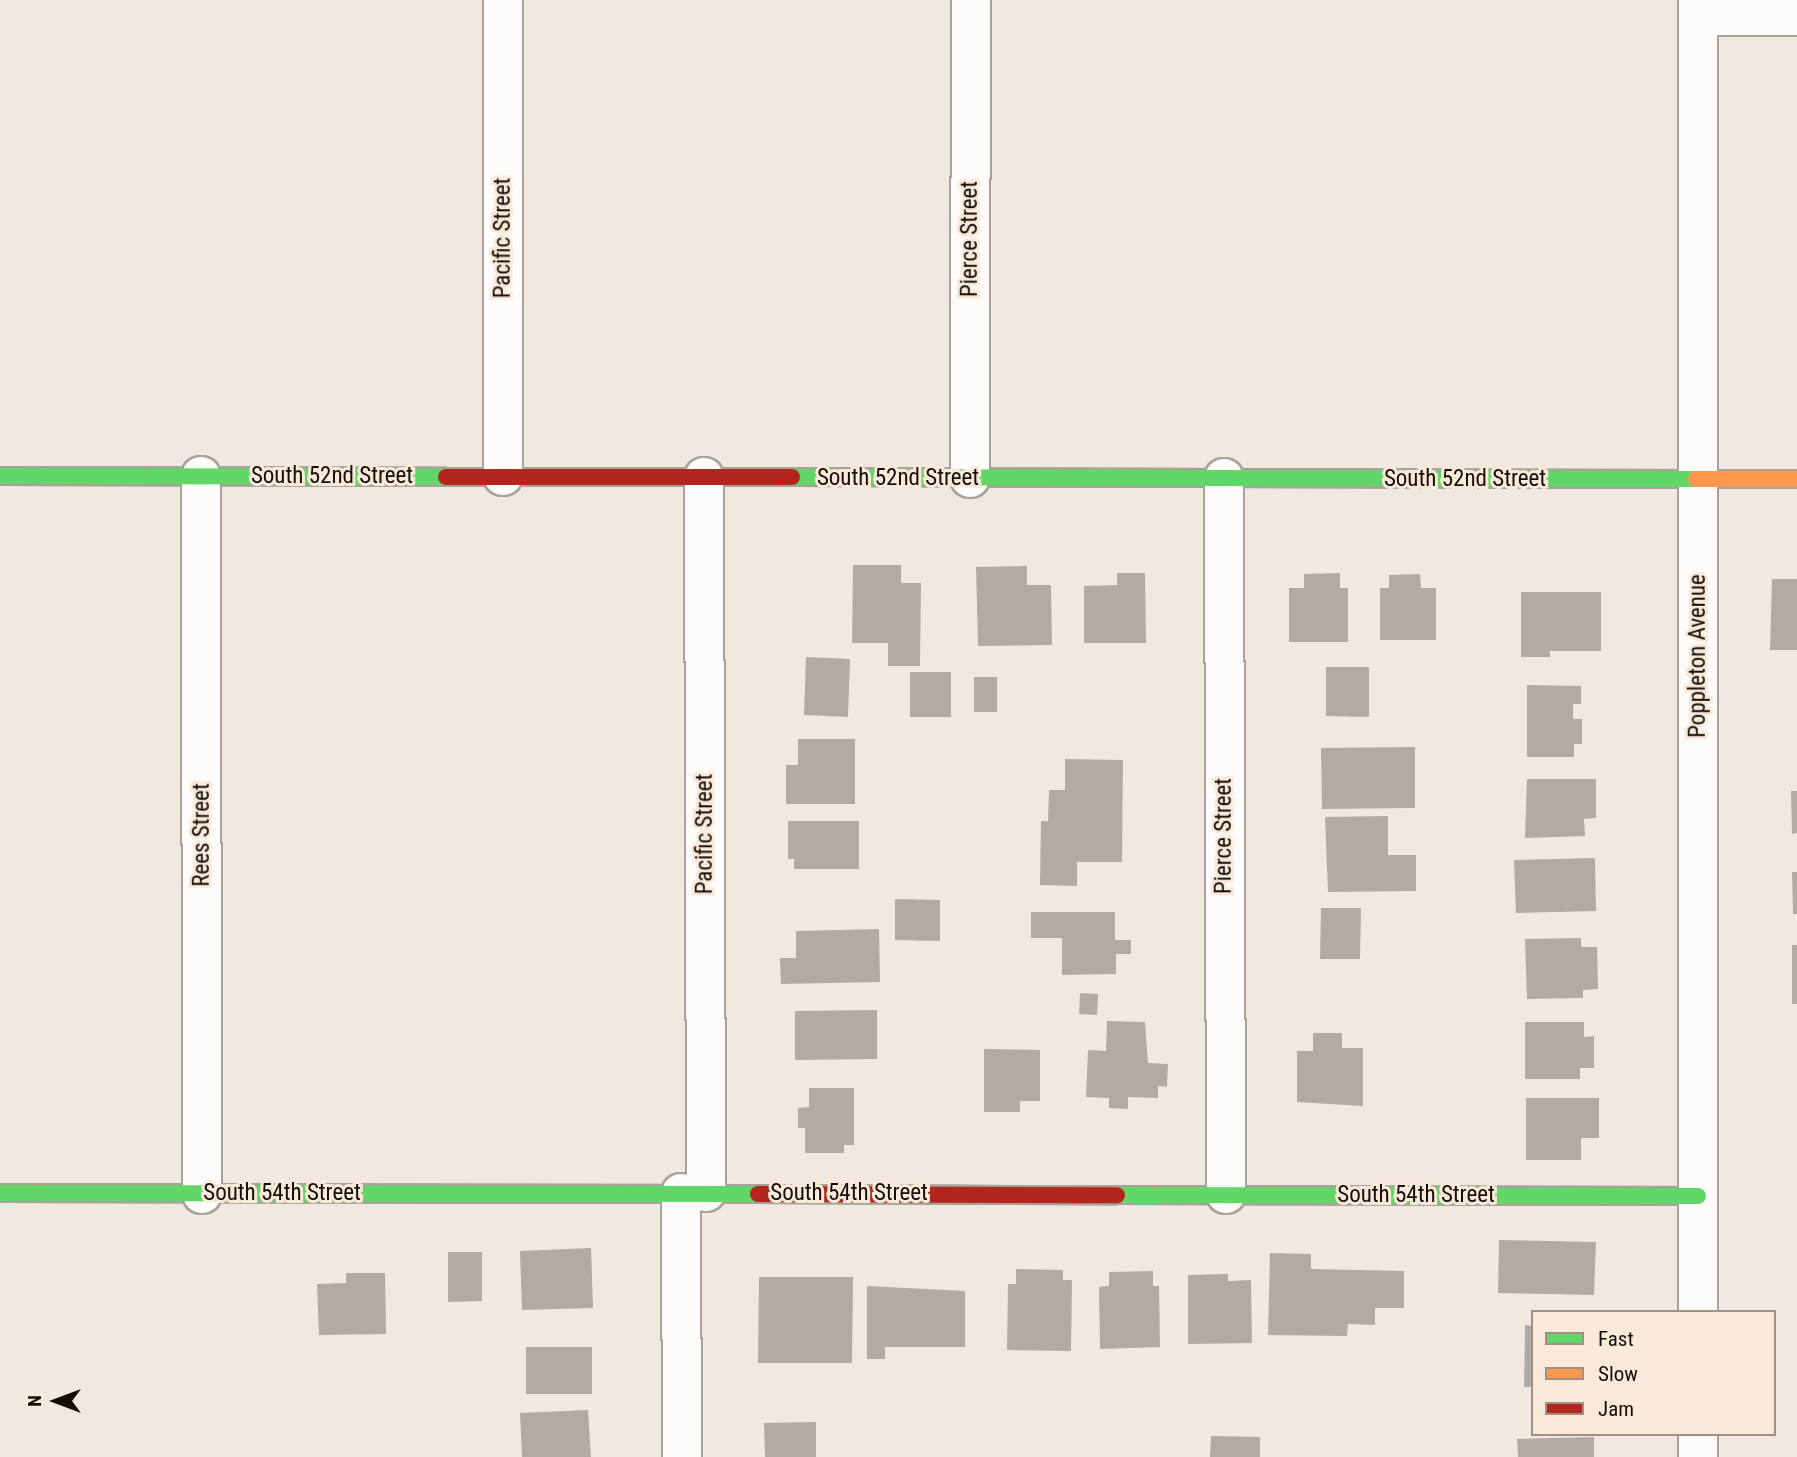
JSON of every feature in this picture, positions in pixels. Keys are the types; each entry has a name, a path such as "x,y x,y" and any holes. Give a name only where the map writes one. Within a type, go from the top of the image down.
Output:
{"street":[{"name":"Pacific Street","path":"503,0 503,476"},
{"name":"Pierce Street","path":"970,478 971,0"},
{"path":"1698,8 1797,16"},
{"name":"Poppleton Avenue","path":"1698,8 1698,1310"},
{"name":"South 52nd Street","path":"0,476 1797,479"},
{"name":"Rees Street","path":"201,476 202,1194"},
{"name":"Pacific Street","path":"682,1457 693,1192 704,477"},
{"name":"Pierce Street","path":"1224,478 1226,1194"},
{"name":"South 54th Street","path":"0,1193 693,1192 1698,1196"},
{"path":"1698,1436 1698,1457"}],"building":[{"path":"853,565 901,565 901,583 921,583 920,666 888,666 888,643 852,643"},
{"path":"1027,566 1027,585 1051,585 1052,645 978,646 976,567"},
{"path":"1117,573 1145,573 1146,643 1084,643 1084,586 1117,585"},
{"path":"1340,573 1340,588 1348,588 1348,642 1289,642 1289,588 1304,588 1304,574"},
{"path":"1420,574 1421,588 1436,588 1436,640 1380,640 1380,588 1389,588 1389,575"},
{"path":"1772,579 1797,579 1797,650 1770,650"},
{"path":"1521,592 1601,592 1601,651 1550,651 1550,657 1521,657"},
{"path":"806,657 850,659 848,717 804,715"},
{"path":"1326,667 1369,667 1369,717 1326,716"},
{"path":"910,672 951,672 951,717 910,717"},
{"path":"974,677 997,677 997,712 974,712"},
{"path":"1527,685 1581,686 1581,704 1573,704 1573,719 1582,719 1582,744 1574,744 1574,757 1527,757"},
{"path":"798,739 855,739 855,804 786,804 786,765 798,765"},
{"path":"1415,747 1415,808 1322,809 1321,748"},
{"path":"1065,759 1123,760 1122,862 1077,862 1077,886 1040,885 1041,821 1048,821 1049,790 1065,790"},
{"path":"1527,779 1596,779 1596,818 1584,819 1585,836 1525,838"},
{"path":"1791,791 1797,791 1797,833 1792,834"},
{"path":"1388,816 1388,855 1416,855 1416,891 1328,892 1325,817"},
{"path":"788,821 859,821 859,869 794,869 794,859 788,859"},
{"path":"1595,858 1596,911 1516,913 1514,860"},
{"path":"1792,872 1797,872 1797,914 1793,914"},
{"path":"895,899 940,900 940,941 895,940"},
{"path":"1321,908 1361,908 1360,959 1320,959"},
{"path":"1031,912 1115,912 1115,940 1131,940 1131,954 1116,954 1116,974 1062,975 1062,938 1031,938"},
{"path":"879,929 880,982 781,984 780,958 796,958 796,931"},
{"path":"1581,938 1581,947 1597,947 1598,989 1583,990 1583,998 1527,999 1525,939"},
{"path":"1792,945 1797,945 1797,1004 1792,1004"},
{"path":"1080,993 1098,994 1097,1015 1079,1014"},
{"path":"877,1010 877,1059 795,1060 795,1011"},
{"path":"1107,1021 1145,1022 1148,1063 1168,1064 1167,1087 1158,1086 1158,1098 1128,1097 1128,1109 1109,1108 1109,1098 1086,1097 1088,1050 1106,1051"},
{"path":"1525,1022 1584,1022 1584,1037 1594,1036 1594,1068 1580,1068 1580,1079 1525,1079"},
{"path":"1313,1033 1342,1033 1342,1048 1363,1048 1363,1106 1297,1102 1297,1051 1313,1051"},
{"path":"984,1049 1040,1050 1040,1101 1020,1101 1020,1112 984,1112"},
{"path":"809,1088 854,1088 854,1145 844,1145 844,1153 805,1153 805,1128 798,1128 798,1108 809,1107"},
{"path":"1526,1098 1599,1098 1599,1138 1581,1138 1581,1160 1526,1160"},
{"path":"1499,1240 1596,1242 1594,1295 1498,1293"},
{"path":"591,1248 593,1308 522,1310 520,1251"},
{"path":"448,1252 482,1252 482,1301 448,1302"},
{"path":"1270,1253 1311,1254 1311,1269 1404,1271 1404,1308 1375,1308 1375,1325 1348,1324 1347,1336 1268,1335"},
{"path":"1016,1269 1063,1270 1063,1280 1072,1280 1071,1351 1007,1350 1008,1284 1016,1284"},
{"path":"1153,1271 1153,1286 1159,1286 1160,1347 1100,1349 1099,1287 1109,1286 1109,1272"},
{"path":"346,1273 385,1273 386,1334 319,1335 317,1284 346,1283"},
{"path":"1228,1274 1228,1281 1251,1280 1252,1343 1188,1344 1188,1275"},
{"path":"759,1277 853,1277 852,1363 758,1363"},
{"path":"867,1286 965,1291 965,1347 885,1347 885,1359 867,1359"},
{"path":"1525,1325 1531,1326 1531,1387 1524,1387"},
{"path":"526,1347 592,1347 592,1394 526,1394"},
{"path":"588,1410 591,1457 522,1457 520,1413"},
{"path":"816,1422 816,1457 765,1457 764,1423"},
{"path":"1211,1436 1260,1437 1260,1457 1210,1457"},
{"path":"1594,1437 1594,1457 1518,1457 1517,1439"}],"traffic: fast":[{"path":"0,476 446,477"},
{"path":"792,477 1696,479"},
{"path":"0,1193 758,1194"},
{"path":"1117,1195 1698,1196"}],"traffic: slow":[{"path":"1696,479 1797,479"}],"traffic: jam":[{"path":"446,477 792,477"},
{"path":"758,1194 1117,1195"}]}
